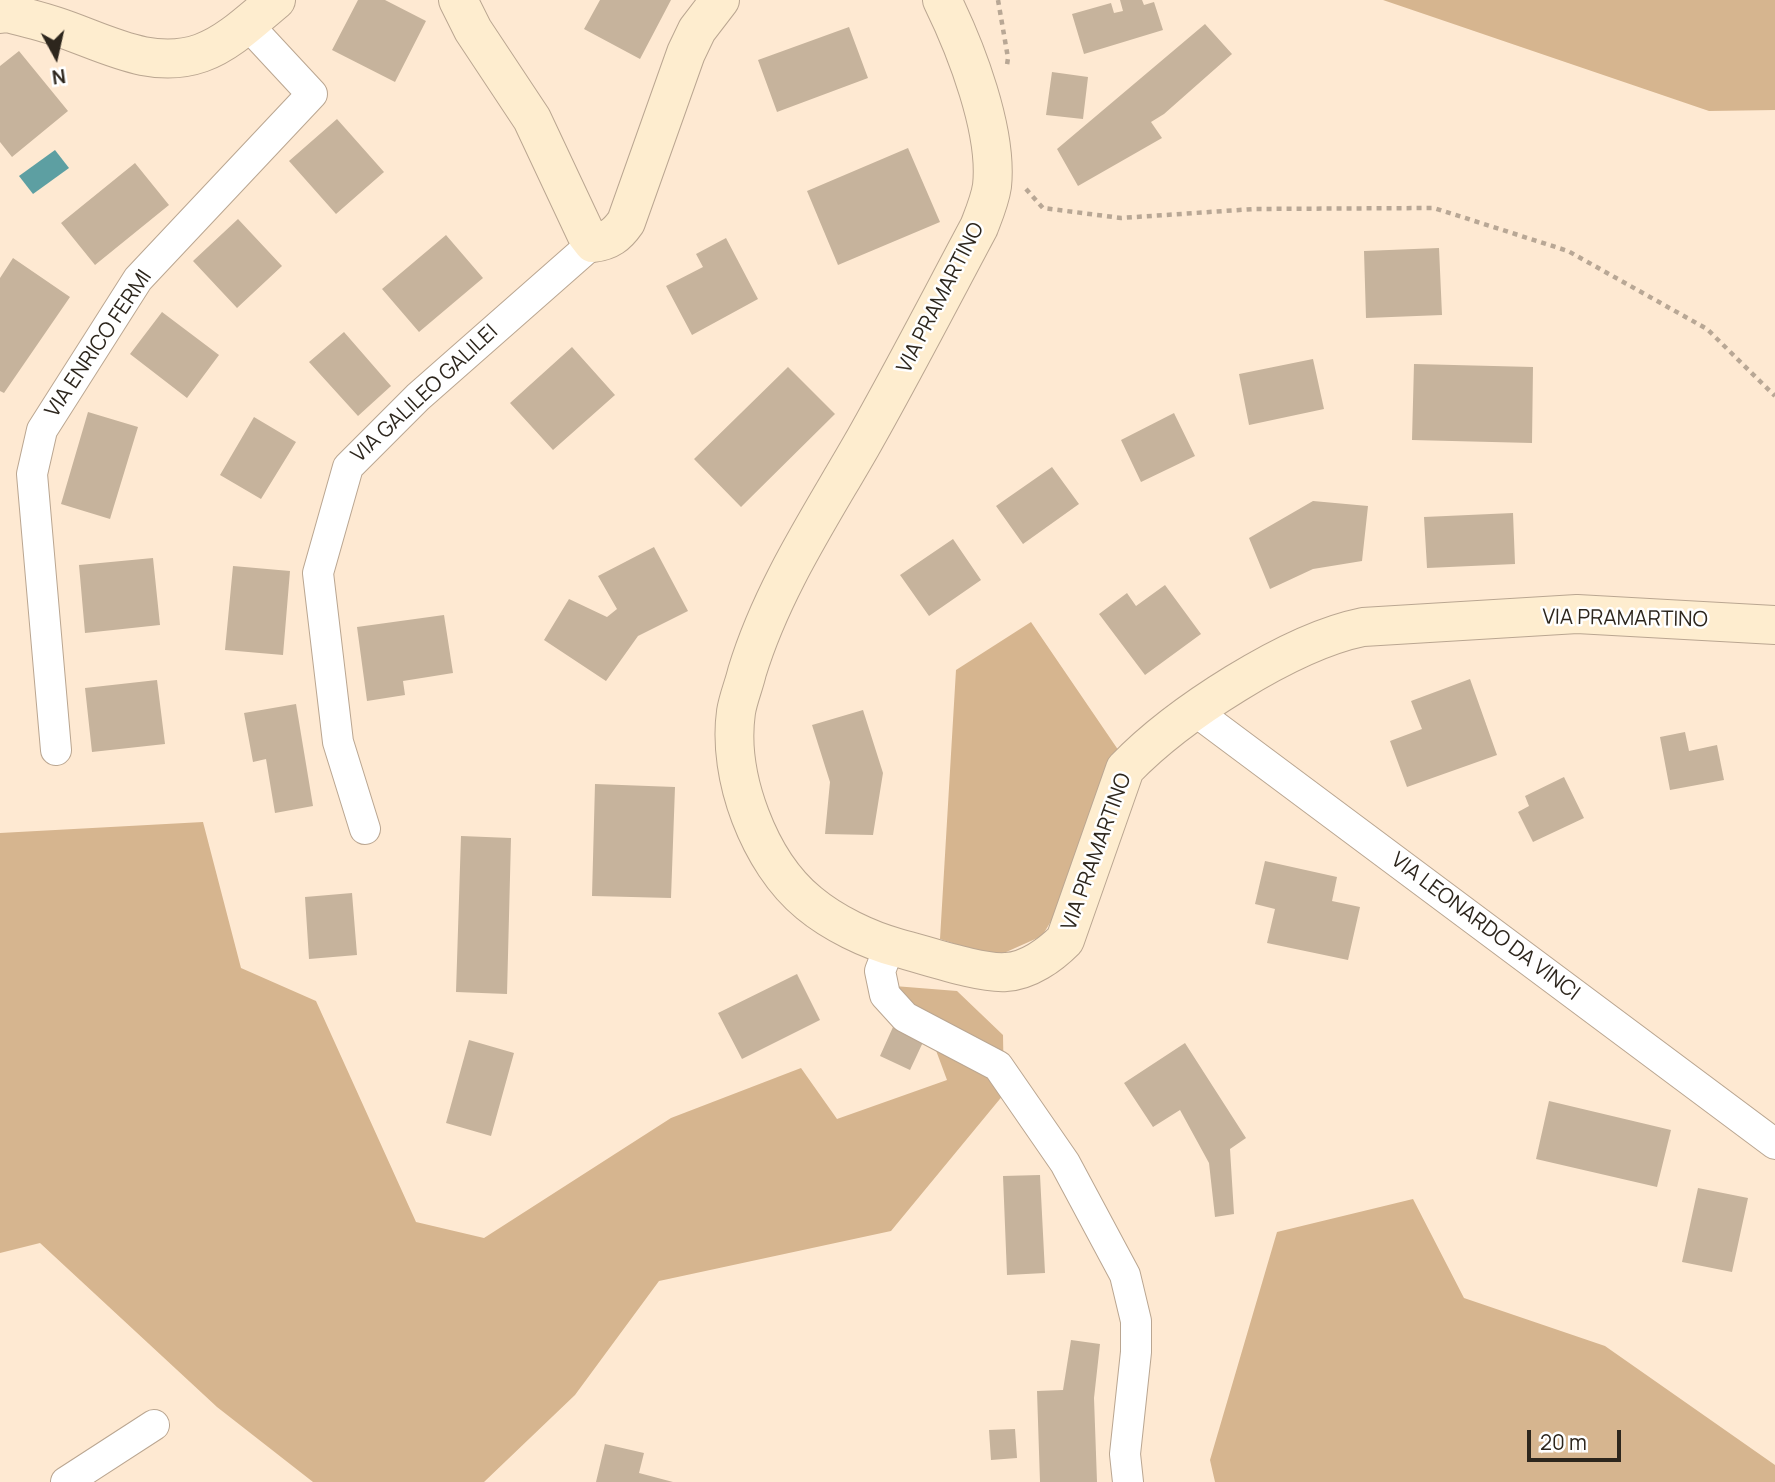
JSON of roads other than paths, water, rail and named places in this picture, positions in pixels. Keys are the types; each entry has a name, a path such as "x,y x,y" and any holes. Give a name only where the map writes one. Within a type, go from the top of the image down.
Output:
{"street":[{"path":"458,0 473,30 532,119 586,234 593,243 603,242 617,234 626,222 685,53 697,30 720,0"},
{"name":"VIA PRAMARTINO","path":"942,0 974,78 992,152 989,203 897,384 776,594 752,657 736,711 734,746 751,818 764,848 807,902 828,917 890,945 987,971 1007,972 1032,964 1051,953 1065,940 1125,769 1144,749 1195,711 1246,678 1294,652 1339,632 1363,627 1577,614 1775,625"},
{"path":"0,14 8,13 54,25 146,58 165,59 203,52 228,39 261,12"},
{"name":"VIA ENRICO FERMI","path":"57,750 32,474 42,430 138,279 312,94 261,12"},
{"name":"VIA GALILEO GALILEI","path":"365,829 338,742 318,573 348,467 418,397 593,243"},
{"name":"VIA LEONARDO DA VINCI","path":"1195,711 1775,1144"},
{"path":"890,945 880,971 885,995 905,1017 998,1066 1065,1163 1125,1275 1136,1321 1136,1352 1125,1454 1128,1482"},
{"path":"66,1482 153,1425"}],"water":[{"path":"55,150 69,168 33,194 19,176"}]}
